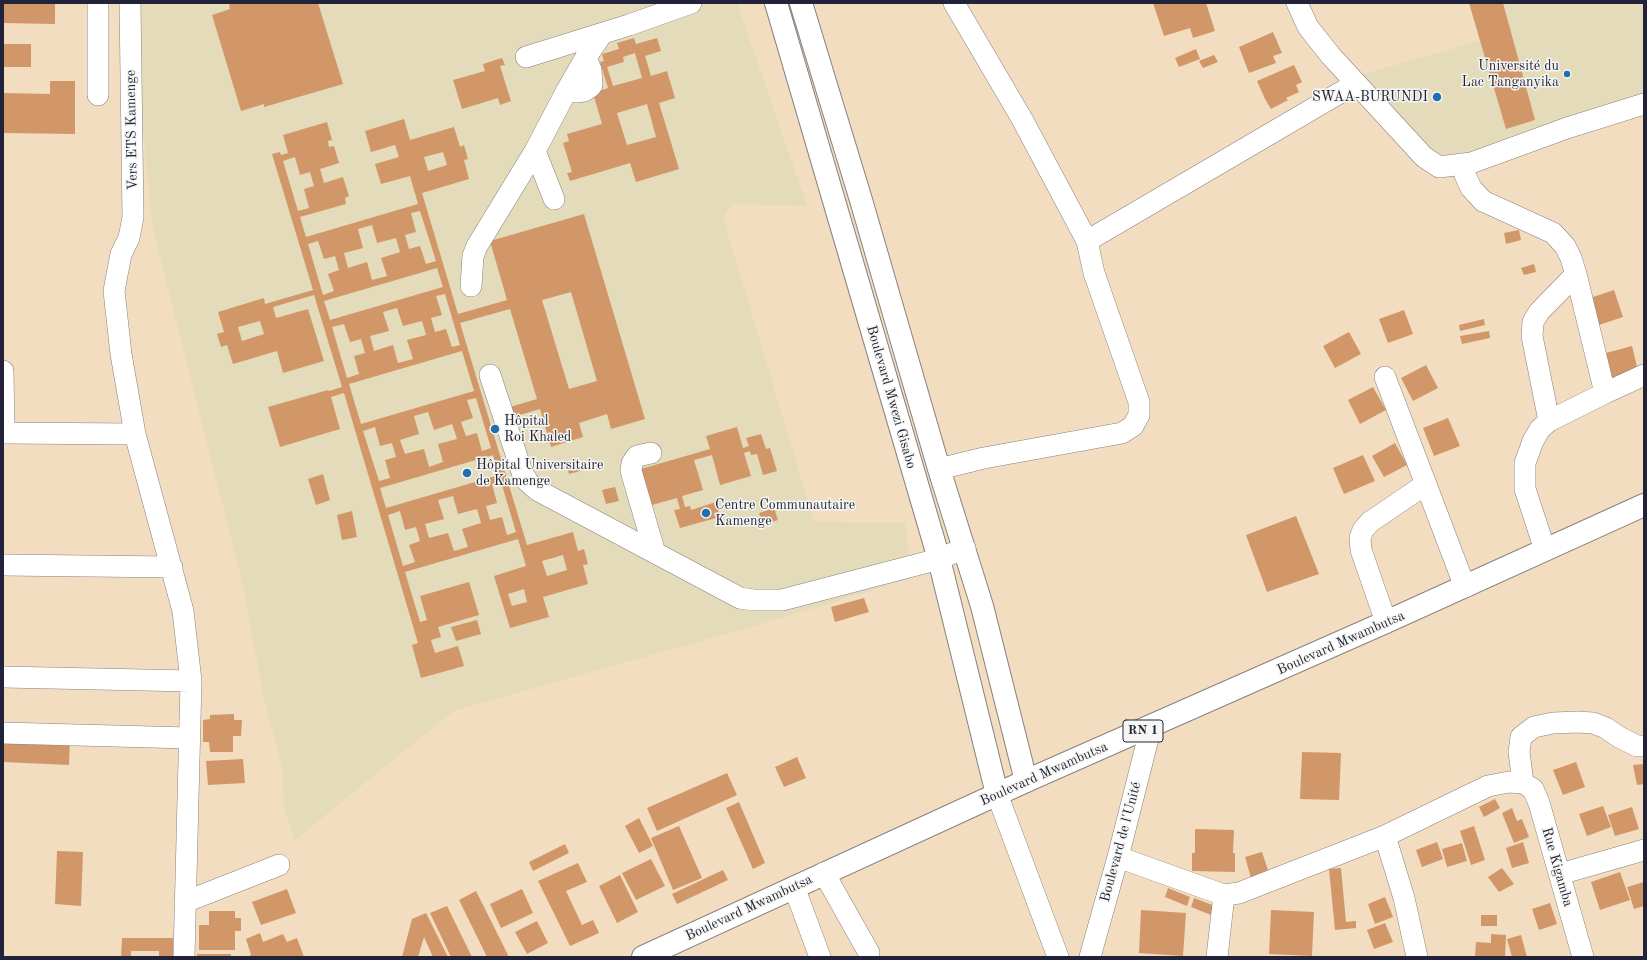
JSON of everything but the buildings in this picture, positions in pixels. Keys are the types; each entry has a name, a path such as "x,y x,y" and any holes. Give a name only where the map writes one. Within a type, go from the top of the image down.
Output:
{"main road":[{"name":"Boulevard Mwezi Gisabo","path":"776,3 939,559 997,794"},
{"name":"Boulevard Mwezi Gisabo","path":"801,3 861,200 939,469 982,606 1026,781"},
{"path":"837,208 861,200"},
{"name":"Boulevard Mwambutsa","path":"643,957 997,794 1465,587 1644,505"}],"street":[{"path":"98,3 98,95"},
{"name":"Vers ETS Kamenge","path":"130,3 133,217 129,238 121,254 114,291 121,354 135,434 183,611 190,681 184,957"},
{"path":"526,57 602,34 691,3"},
{"path":"939,469 984,458 1122,433 1133,426 1139,415 1139,402 1094,273 1087,241 1022,119 954,3"},
{"path":"1297,3 1308,27 1355,84 1371,99 1424,157 1439,167 1464,165 1567,128 1644,104"},
{"path":"471,286 473,256 477,246 536,151 567,90 576,92 589,88 592,85 591,70 586,57 602,34"},
{"path":"1087,241 1355,84"},
{"path":"536,151 554,199"},
{"path":"1464,165 1465,175 1471,188 1483,200 1553,233 1565,246 1576,274 1605,393"},
{"path":"1549,421 1532,336 1532,322 1539,312 1576,274"},
{"path":"3,371 4,433 135,434"},
{"path":"490,375 522,472 528,482 537,490 740,598 766,601 782,600 939,559 965,548"},
{"path":"1545,550 1525,489 1525,463 1533,441 1540,429 1549,421 1644,375"},
{"path":"1385,376 1465,587"},
{"path":"651,453 637,456 632,463 631,471 655,553"},
{"path":"1386,622 1361,550 1360,538 1363,530 1370,522 1426,484"},
{"path":"3,565 172,567"},
{"path":"3,677 190,681"},
{"path":"1118,857 1224,895 1240,894 1385,836 1488,786 1509,782 1523,783 1519,752 1521,737 1534,727 1553,723 1593,723 1606,728 1619,738 1637,746 1644,746"},
{"name":"Boulevard de l'Unité","path":"1090,957 1118,857 1151,727"},
{"path":"3,733 189,738"},
{"name":"Rue Kigamba","path":"1523,783 1533,789 1539,803 1583,957"},
{"path":"997,794 1058,957"},
{"path":"1385,836 1404,898 1417,957"},
{"path":"1560,874 1644,850"},
{"path":"185,902 279,865"},
{"path":"824,873 869,953"},
{"path":"794,887 820,957"},
{"path":"1217,957 1224,895"}],"shaded area":[{"name":"Hôpital Roi Khaled","path":"135,3 737,3 807,206 732,204 723,218 814,522 905,523 912,578 768,622 453,711 295,840 284,810 283,769 263,695 243,585 153,229 135,54"},
{"name":"Université du Lac Tanganyika","path":"1469,3 1644,3 1644,108 1565,131 1437,160 1360,75 1480,41"}],"place":[{"name":"Université du Lac Tanganyika","path":"1567,74"},
{"name":"SWAA-BURUNDI","path":"1437,97"},
{"name":"Hôpital Roi Khaled","path":"495,429"},
{"name":"Hôpital Universitaire de Kamenge","path":"467,473"},
{"name":"Centre Communautaire Kamenge","path":"706,513"}]}
